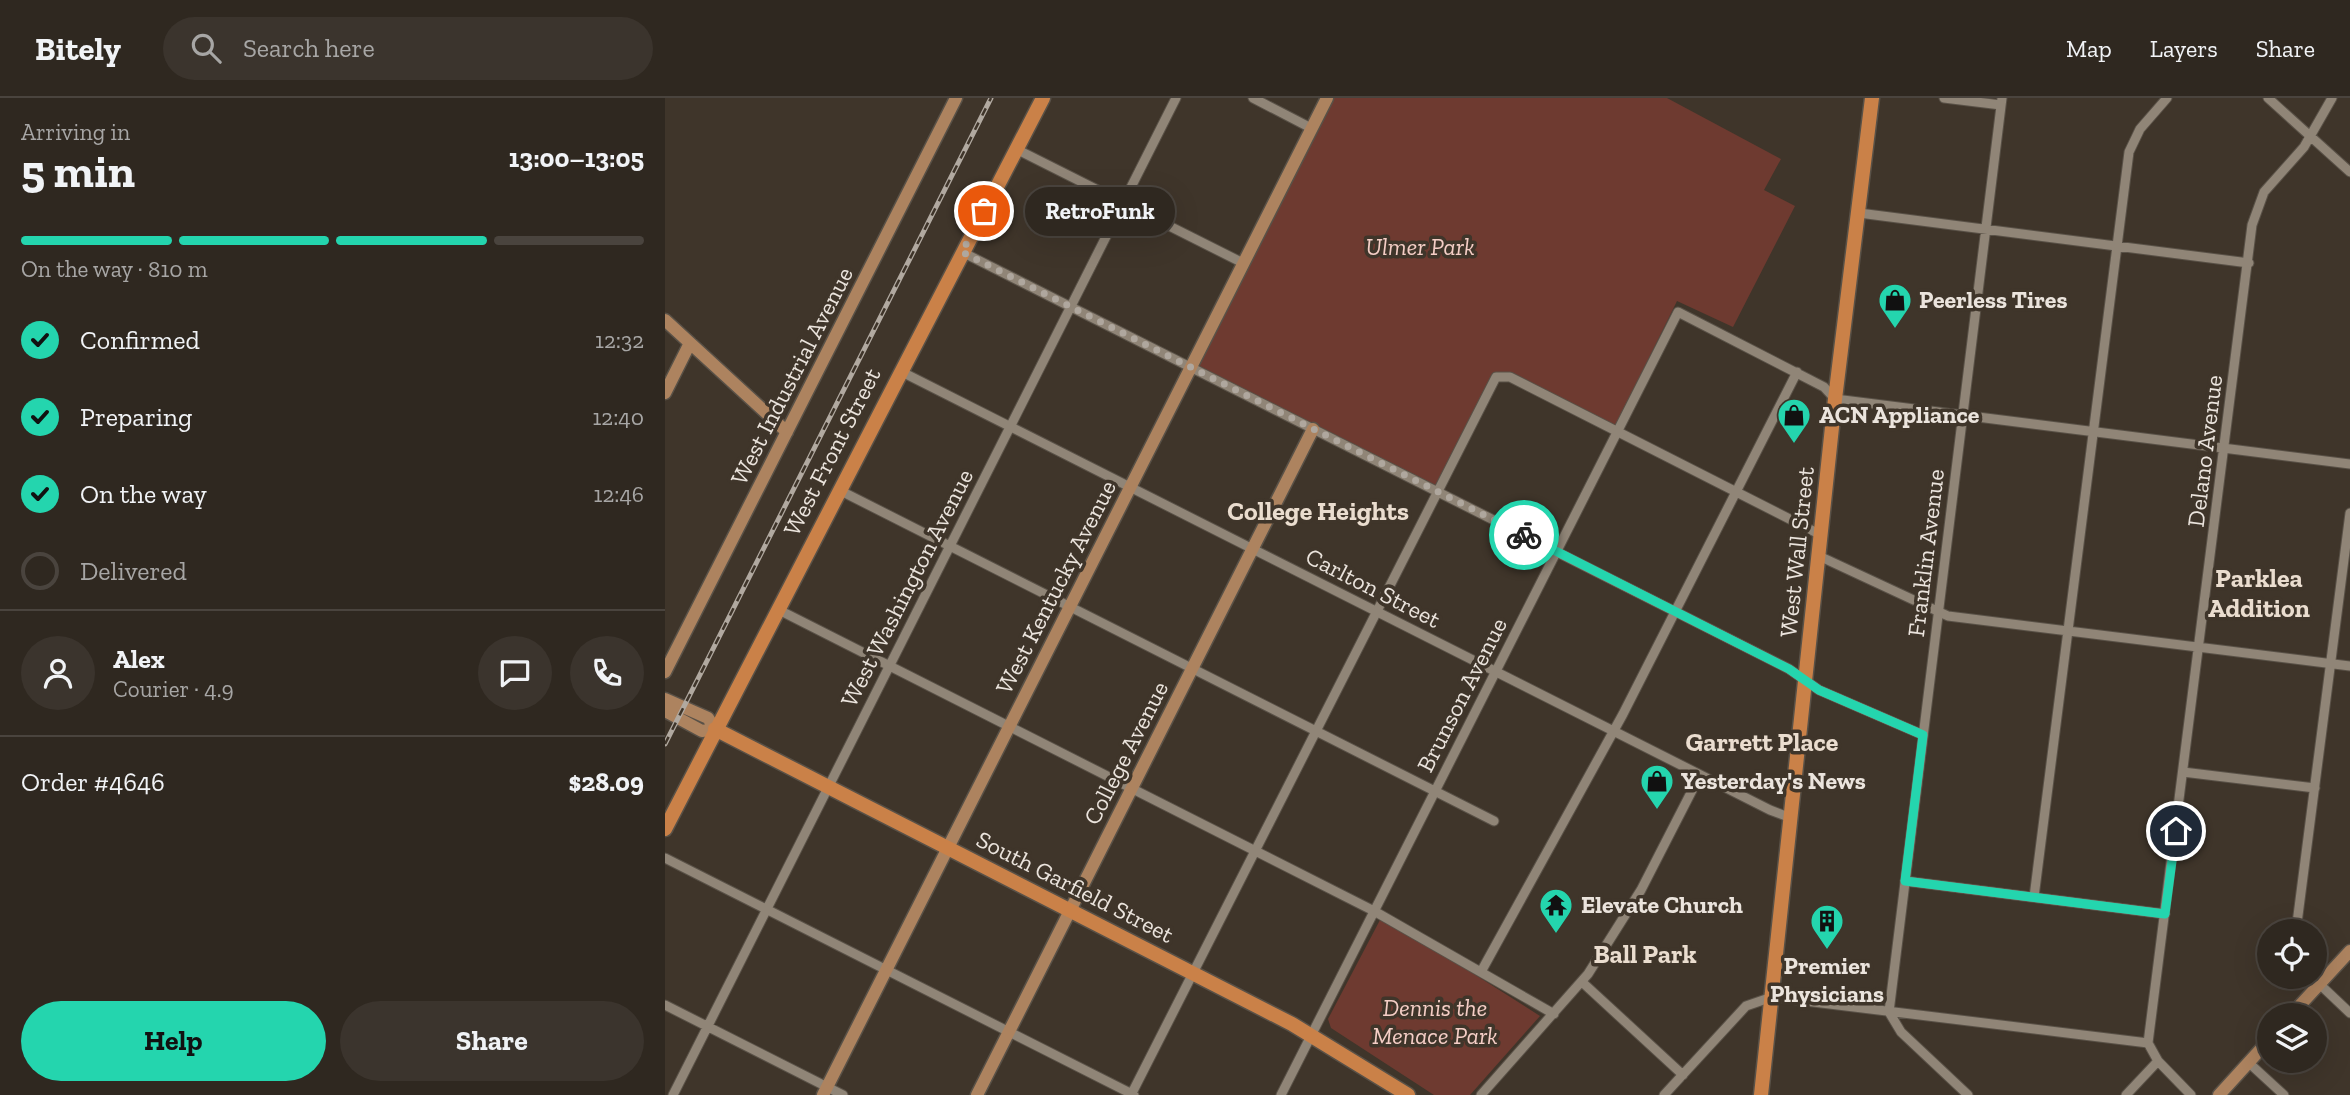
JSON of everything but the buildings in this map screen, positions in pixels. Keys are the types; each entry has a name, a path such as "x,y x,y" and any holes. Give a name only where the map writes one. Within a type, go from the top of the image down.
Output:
{"main road":[{"name":"West Front Street","path":"665,829 1043,98"},
{"name":"West Wall Street","path":"1761,1095 1835,399 1872,98"},
{"name":"South Garfield Street","path":"715,729 1312,1034 1408,1095"}],"street":[{"name":"West Industrial Avenue","path":"665,672 956,98"},
{"name":"West Washington Avenue","path":"673,1095 1176,98"},
{"path":"1253,98 1311,128"},
{"name":"West Kentucky Avenue","path":"825,1091 1327,98"},
{"path":"1944,98 2001,102"},
{"path":"2034,897 2130,149 2144,123 2167,98"},
{"path":"2268,98 2350,172"},
{"name":"Delano Avenue","path":"2148,1043 2252,225 2261,198 2310,136 2332,98"},
{"name":"Franklin Avenue","path":"1889,1012 2001,102"},
{"path":"1016,149 1243,263"},
{"path":"1859,213 2249,262"},
{"path":"962,252 1789,669 1819,690 1923,735"},
{"name":"Brunson Avenue","path":"1281,1095 1678,312 1797,372"},
{"path":"665,320 787,432"},
{"path":"665,393 690,343"},
{"name":"Carlton Street","path":"900,371 1614,732 1791,818"},
{"path":"1482,970 1614,732 1797,372 1824,387 1835,399 2350,464"},
{"path":"665,858 1132,1095 1436,491 1498,376 1510,377 1821,535"},
{"name":"College Avenue","path":"977,1095 1313,429"},
{"path":"839,490 1495,821"},
{"path":"2299,919 2350,513"},
{"path":"1819,556 1948,616 2350,666"},
{"path":"777,609 1374,911 1482,970 1554,1014"},
{"name":"South Garfield Street","path":"665,699 708,718 715,729 702,731 665,711"},
{"path":"2183,772 2315,788"},
{"path":"1481,1095 1582,982 1641,890 1700,775"},
{"path":"1905,881 2165,914"},
{"path":"2327,970 2350,951"},
{"path":"1582,982 1683,1075"},
{"path":"2325,989 2350,1013"},
{"path":"1664,1095 1746,1006 1772,997 2148,1043 2158,1061 2191,1095"},
{"path":"665,1005 825,1091 843,1095"},
{"path":"1889,1012 1901,1032 1968,1095"},
{"path":"2218,1095 2257,1053"},
{"path":"2126,1095 2158,1061"},
{"path":"2248,1062 2284,1095"}],"green space":[{"name":"Ulmer Park","path":"1330,98 1667,98 1781,159 1764,190 1795,206 1733,327 1677,301 1614,429 1500,374 1436,489 1194,367"},
{"name":"Dennis the Menace Park","path":"1380,920 1433,948 1540,1016 1470,1095 1434,1095 1331,1028 1328,1019"}],"railway":[{"path":"665,744 991,98"}],"way so far":[{"path":"984,211 962,252 1524,535"}],"place":[{"name":"RetroFunk","path":"984,211"},
{"name":"Peerless Tires","path":"1895,330"},
{"name":"ACN Appliance","path":"1794,445"},
{"name":"Yesterday's News","path":"1657,811"},
{"name":"Elevate Church","path":"1556,935"},
{"name":"Premier Physicians","path":"1827,951"}],"district":[{"name":"College Heights","path":"1318,511"},
{"name":"Parklea Addition","path":"2259,593"},
{"name":"Garrett Place","path":"1762,742"},
{"name":"Ball Park","path":"1645,954"}],"route":[{"path":"1524,535 1789,669 1819,690 1923,735 1905,881 2165,914 2176,831"}]}
